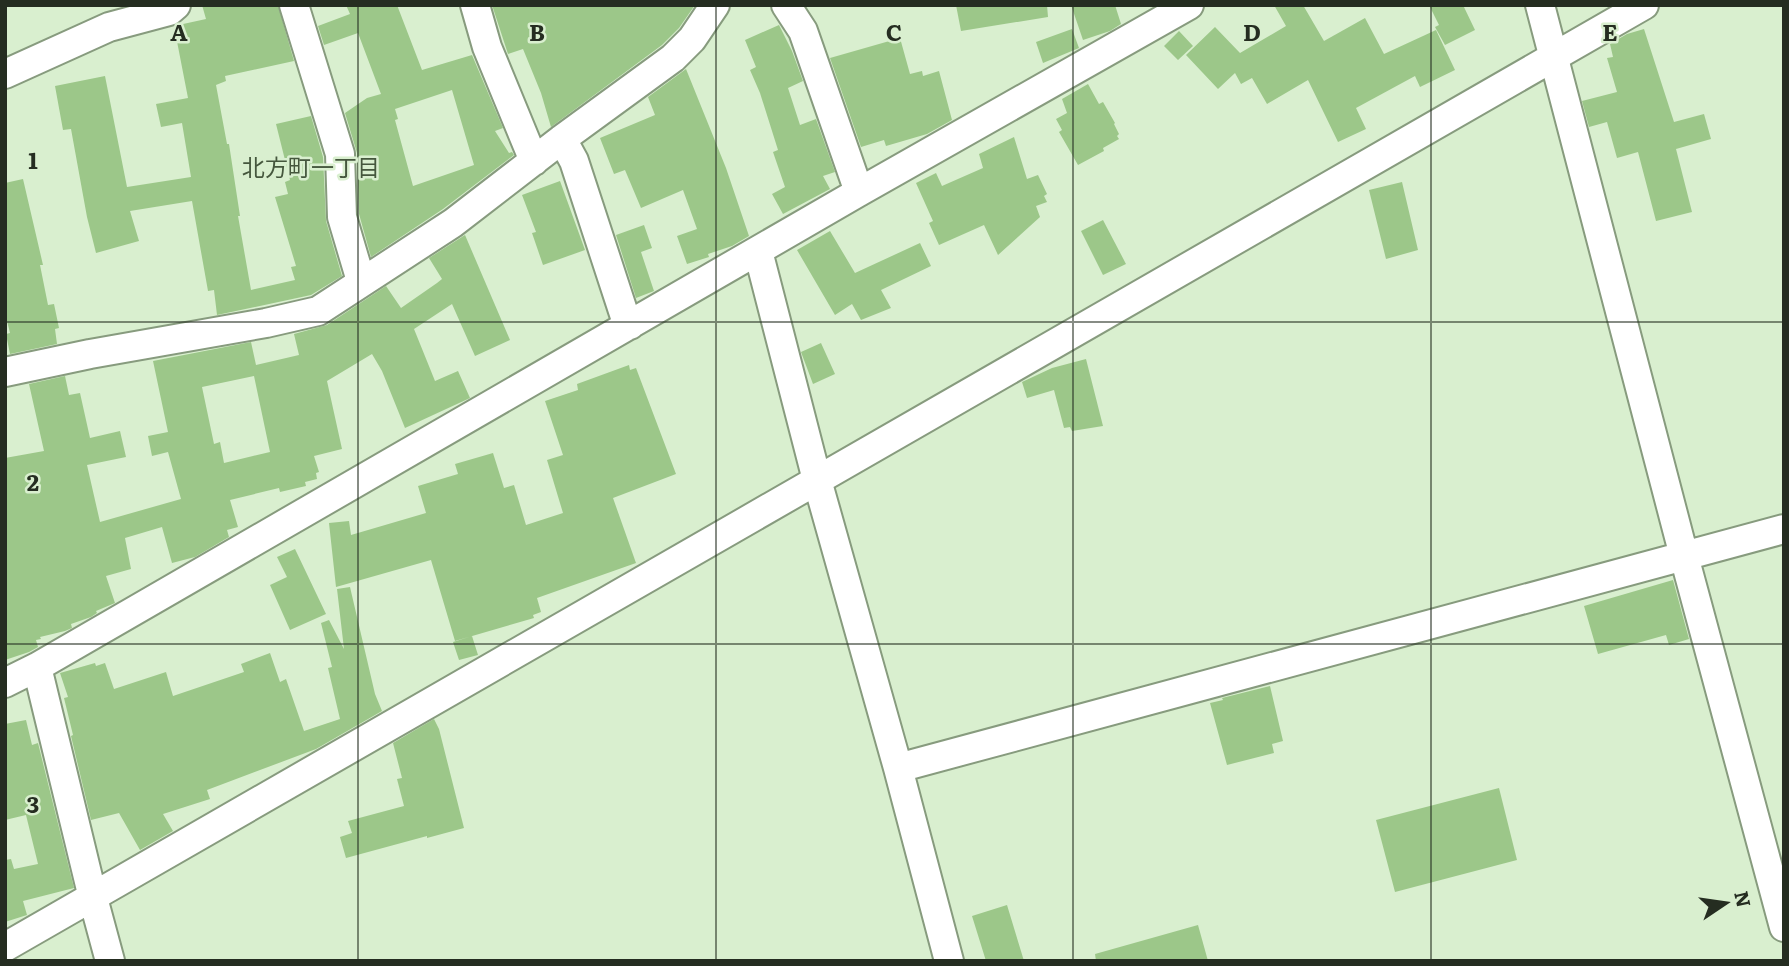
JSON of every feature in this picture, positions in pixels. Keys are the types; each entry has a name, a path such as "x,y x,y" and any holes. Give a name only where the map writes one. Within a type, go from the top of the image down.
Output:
{"street":[{"path":"5,74 109,27 169,11 176,5"},
{"path":"294,5 340,154 342,216 361,281"},
{"path":"475,5 486,47 534,161"},
{"path":"5,372 266,323 318,310 453,223 673,58 692,39 715,5"},
{"path":"786,5 803,31 859,192"},
{"path":"5,684 1189,5"},
{"path":"1539,5 1784,927"},
{"path":"5,947 1644,5"},
{"path":"562,139 574,161 629,325"},
{"path":"758,251 817,480 949,961"},
{"path":"898,768 1784,529"},
{"path":"37,667 110,961"}],"building":[{"path":"202,5 278,5 294,61 225,76 226,81 216,85 229,144 251,290 295,280 291,267 296,266 275,197 288,194 285,182 290,180 276,124 311,116 323,157 326,221 342,276 311,295 217,315 214,290 208,291 192,201 130,211 139,241 96,253 71,129 63,130 55,86 105,76 127,187 191,177 182,123 161,127 156,104 188,98 174,26 206,19"},
{"path":"346,5 397,5 422,70 472,55 503,128 495,131 509,153 514,155 443,209 371,257 359,214 357,153 345,113 367,98 381,94 358,33 324,45 318,26 350,14","holes":["452,90 474,165 413,186 395,120 398,119 395,109"]},
{"path":"492,5 695,5 679,28 662,45 551,127 523,49 508,54"},
{"path":"956,5 1047,5 1048,17 961,31"},
{"path":"1071,5 1115,5 1121,24 1110,31 1083,40"},
{"path":"1274,5 1303,5 1324,41 1365,18 1384,54 1436,30 1455,70 1420,87 1415,76 1356,108 1366,129 1338,142 1308,80 1267,104 1252,78 1241,84 1235,73 1218,89 1186,55 1215,27 1240,53 1286,26"},
{"path":"1429,5 1463,5 1475,30 1445,45 1435,27 1439,25"},
{"path":"779,25 803,81 788,88 800,125 816,119 835,172 823,176 830,189 783,214 772,194 785,187 773,152 778,150 750,70 756,67 745,40"},
{"path":"1072,29 1079,48 1043,63 1036,42"},
{"path":"1644,29 1674,122 1704,114 1711,139 1676,149 1692,212 1656,221 1638,152 1617,158 1607,122 1589,127 1582,101 1617,92 1607,58 1613,57 1610,44 1627,34"},
{"path":"1179,31 1193,46 1178,60 1164,46"},
{"path":"900,38 910,74 922,71 923,76 939,71 952,120 927,134 886,146 884,140 861,147 830,58"},
{"path":"686,69 726,168 749,236 732,246 708,254 709,257 687,264 677,236 697,229 683,190 641,208 625,170 614,174 600,138 655,115 648,97"},
{"path":"1088,84 1099,104 1103,102 1115,123 1119,139 1103,148 1104,151 1078,165 1059,132 1062,130 1056,119 1067,113 1062,99"},
{"path":"1014,137 1027,179 1038,175 1047,194 1044,196 1047,202 1036,206 1040,217 998,255 984,225 939,245 929,223 933,221 916,183 936,173 942,186 983,168 979,154"},
{"path":"23,179 43,265 40,265 48,305 54,304 59,328 55,329 57,344 10,354 6,334 10,333 5,313 5,183"},
{"path":"560,181 585,250 543,265 532,233 536,232 522,195"},
{"path":"1402,182 1418,250 1386,259 1369,190"},
{"path":"1103,220 1126,264 1103,275 1081,231"},
{"path":"644,225 652,248 641,252 654,291 636,298 616,235"},
{"path":"830,231 855,273 920,243 931,266 881,290 891,308 861,320 852,304 835,315 797,250"},
{"path":"465,235 510,340 475,356 452,304 414,329 435,381 458,371 470,398 405,428 382,371 372,354 327,381 342,449 314,456 319,472 316,473 317,479 305,482 306,486 280,492 279,488 230,500 238,527 227,530 229,537 195,557 172,563 162,527 125,538 131,569 106,576 115,603 96,611 91,617 71,624 72,628 40,637 41,639 36,640 38,647 5,660 5,458 44,451 29,384 65,376 69,395 80,393 90,438 120,431 126,457 87,465 100,522 181,499 168,452 152,456 148,436 168,432 153,361 251,342 256,365 299,355 294,334 327,325 386,286 401,308 437,283 442,279 429,258","holes":["254,376 270,452 224,463 220,442 214,444 202,387"]},
{"path":"821,343 835,374 813,384 801,352"},
{"path":"1086,359 1103,426 1072,431 1070,427 1064,428 1054,390 1027,398 1022,382 1052,368"},
{"path":"629,365 630,370 636,368 676,474 613,498 636,563 537,598 541,612 533,615 534,618 455,641 431,560 336,587 329,523 349,521 351,535 426,513 418,486 458,474 455,464 493,453 504,488 514,485 526,525 563,513 547,460 563,455 545,401 578,390 577,384"},
{"path":"295,549 326,614 290,630 270,585 287,577 277,557"},
{"path":"1673,580 1689,639 1669,645 1666,635 1598,654 1584,606"},
{"path":"350,587 375,694 382,711 316,749 207,790 210,799 163,814 173,831 140,850 119,813 91,820 71,736 73,735 64,698 68,697 60,673 95,663 96,666 105,663 114,689 166,672 173,696 244,672 241,664 270,653 280,682 286,679 304,731 340,719 328,668 332,667 321,623 329,620 344,649 337,589"},
{"path":"472,636 478,655 459,660 453,642"},
{"path":"1270,686 1283,741 1272,744 1274,753 1227,765 1210,703"},
{"path":"434,719 439,729 464,828 346,858 340,837 352,833 348,821 404,806 397,779 402,778 393,743"},
{"path":"26,720 32,745 38,743 74,888 23,901 27,915 5,922 5,860 11,859 14,869 38,864 26,815 5,820 5,724"},
{"path":"1499,788 1517,860 1395,892 1376,820"},
{"path":"1007,905 1024,961 986,961 972,916"},
{"path":"1198,925 1208,961 1096,961 1095,954"}],"district":[{"name":"北方町一丁目","path":"311,166"}]}
